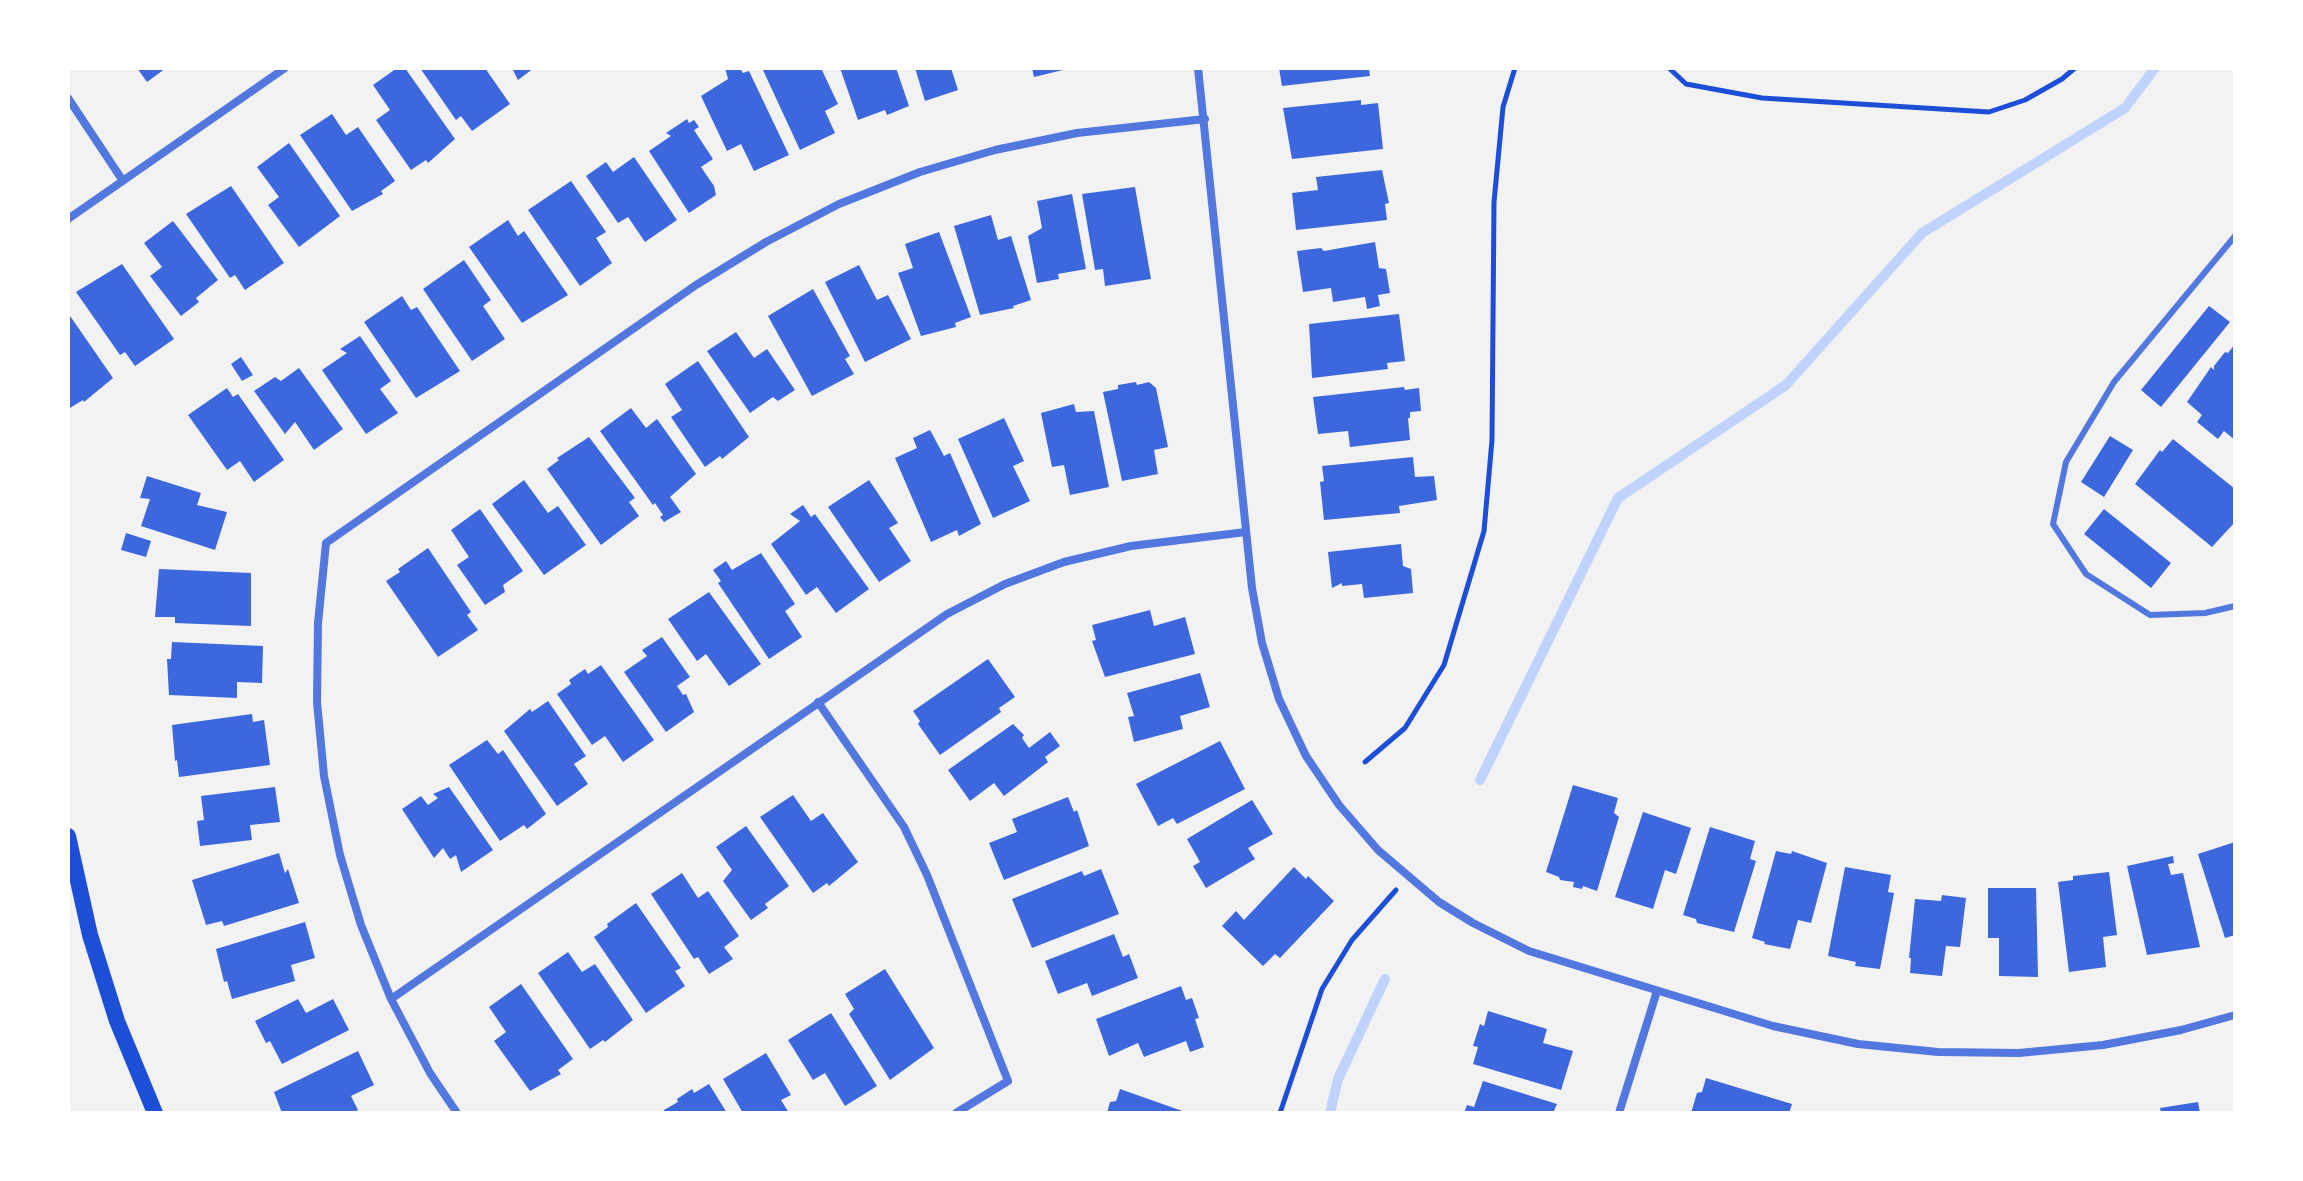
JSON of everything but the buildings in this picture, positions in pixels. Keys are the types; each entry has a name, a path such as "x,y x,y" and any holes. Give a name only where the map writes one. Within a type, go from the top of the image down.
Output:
{"main road":[{"path":"68,836 90,935 112,1007 153,1112"}],"street":[{"path":"68,219 285,68"},
{"path":"1198,68 1252,588 1262,643 1279,699 1306,756 1339,805 1378,850 1439,902 1529,951 1773,1026 1858,1044 1938,1052 2019,1053 2103,1045 2181,1030 2235,1015"},
{"path":"68,98 123,181"},
{"path":"457,1113 430,1073 391,999 361,925 340,855 324,776 317,702 317,639 326,543 696,285 766,242 839,204 920,172 995,150 1077,133 1205,119"},
{"path":"391,999 947,614 1005,584 1064,562 1131,546 1246,532"},
{"path":"818,702 904,827 927,875 1008,1081 956,1113"},
{"path":"1619,1113 1657,991"}],"lane":[{"path":"2235,236 2114,382 2066,462 2053,524 2086,574 2150,615 2205,613 2235,606"}],"path":[{"path":"1365,762 1405,728 1444,665 1484,531 1492,440 1494,202 1503,107 1515,68"},
{"path":"1669,68 1686,84 1762,98 1989,112 2025,100 2075,68"},
{"path":"1280,1113 1322,989 1352,940 1407,876"}],"waterway":[{"path":"1480,780 1618,498 1786,385 1922,233 2125,108 2155,68"},
{"path":"1330,1113 1338,1079 1385,979"}]}
